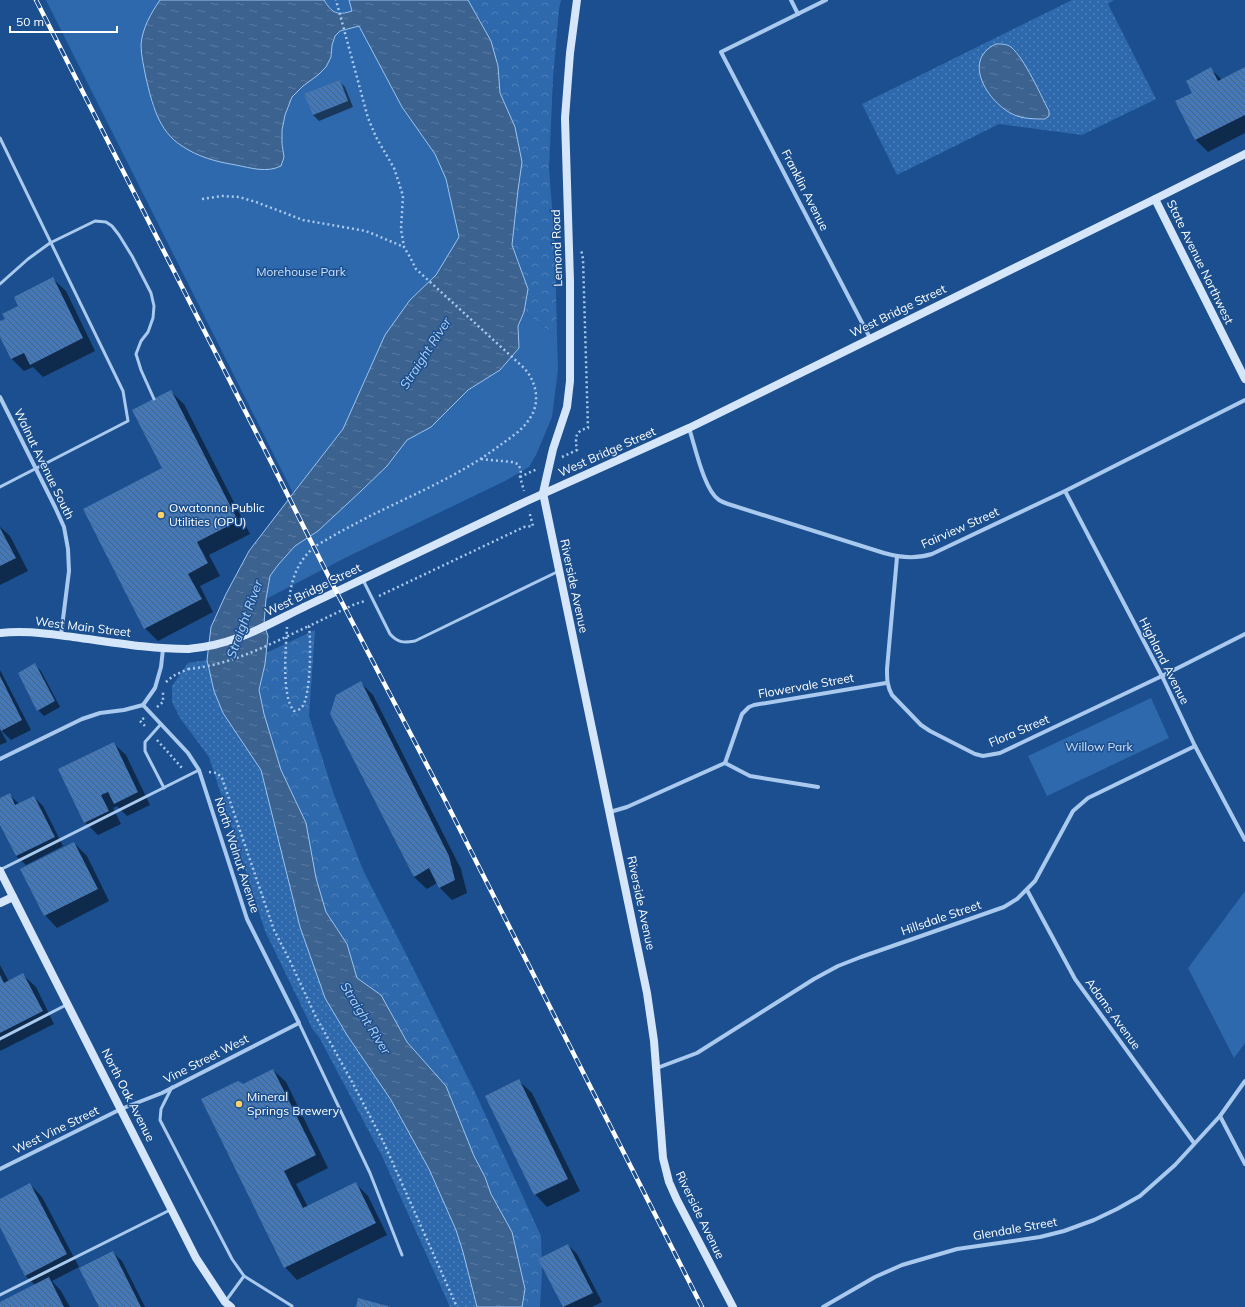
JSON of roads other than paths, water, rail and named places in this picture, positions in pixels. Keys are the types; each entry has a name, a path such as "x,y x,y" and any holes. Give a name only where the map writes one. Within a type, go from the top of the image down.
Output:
{"main road":[{"name":"Lemond Road","path":"543,493 553,449 567,407 570,381 570,281 565,118 570,53 577,0"},
{"name":"West Bridge Street","path":"163,649 202,648 231,641 260,629 543,493 689,428 1245,154"},
{"name":"State Avenue Northwest","path":"1155,199 1245,379"},
{"name":"Riverside Avenue","path":"543,493 647,993 657,1068 663,1158 666,1173 677,1200 733,1307"},
{"name":"West Main Street","path":"0,633 25,632 163,649"},
{"name":"North Oak Avenue","path":"0,870 196,1258 225,1305"},
{"path":"0,903 13,897"}],"street":[{"path":"791,0 798,14 826,0"},
{"name":"Franklin Avenue","path":"798,14 721,52 870,338"},
{"name":"Walnut Avenue South","path":"0,397 56,507 64,527 68,549 69,571 61,636"},
{"name":"Fairview Street","path":"689,428 706,482 718,500 735,507 897,557 911,558 923,557 932,554 1065,491 1245,400"},
{"name":"Highland Avenue","path":"1065,491 1162,676 1195,746 1245,840"},
{"path":"886,682 897,557"},
{"name":"Flora Street","path":"886,682 892,694 921,725 975,754 983,756 1000,752 1162,676 1245,634"},
{"path":"0,759 82,719 100,713 124,710 143,705 155,688 161,667 163,649"},
{"name":"Flowervale Street","path":"725,763 742,714 749,707 886,682"},
{"name":"North Walnut Avenue","path":"143,705 188,752 199,770 247,919 299,1023"},
{"name":"Hillsdale Street","path":"657,1068 697,1053 814,978 838,966 1004,907 1017,899 1035,881 1073,811 1080,803 1195,746"},
{"path":"609,812 627,807 725,763 750,776 818,787"},
{"name":"Adams Avenue","path":"1027,890 1075,979 1194,1143"},
{"name":"Vine Street West","path":"121,1109 172,1087 299,1023"},
{"path":"1245,1081 1220,1116 1245,1164"},
{"name":"West Vine Street","path":"0,1169 121,1109"},
{"name":"Glendale Street","path":"823,1307 902,1265 957,1249 1040,1237 1064,1231 1094,1220 1117,1209 1140,1196 1175,1165 1220,1116"}],"lane":[{"path":"0,138 123,391 128,421 0,487"},
{"path":"0,284 28,259 51,242 95,220 106,222 112,226 132,256 151,293 154,306 153,318 148,332 141,341 136,354 141,370 154,399"},
{"path":"362,579 390,634 395,640 407,642 415,641 559,571"},
{"path":"161,724 145,742 146,751 164,788"},
{"path":"0,870 199,770"},
{"path":"0,1039 68,1004"},
{"path":"299,1023 370,1173 402,1254"},
{"path":"172,1087 161,1109 160,1120 232,1259 244,1276 292,1306"},
{"path":"0,1295 172,1209"},
{"path":"225,1305 244,1276"}],"water":[{"name":"Straight River","path":"160,0 324,0 332,11 342,13 352,11 349,0 468,0 491,41 498,66 500,93 515,127 522,162 512,245 528,289 524,312 518,326 519,348 500,370 468,390 431,427 407,440 387,466 318,531 295,546 278,565 270,576 266,599 264,624 268,636 265,664 259,690 264,714 281,770 306,823 316,878 326,912 347,944 357,978 381,995 407,1042 446,1086 491,1194 512,1232 525,1289 522,1307 477,1307 456,1230 429,1169 391,1100 347,1035 325,998 300,927 261,770 223,713 214,691 207,660 211,627 226,594 249,551 343,429 385,335 410,300 436,275 459,237 446,179 435,154 402,107 359,26 340,31 335,36 332,45 331,57 326,67 292,97 285,115 282,130 284,157 281,166 265,170 253,168 215,161 188,150 167,133 157,116 143,62 141,45 143,33 150,16"},
{"path":"996,44 1004,44 1011,47 1022,60 1049,111 1049,116 1045,119 1017,116 1007,111 989,94 983,83 980,72 980,61 985,52"}],"railway":[{"path":"36,0 336,591 442,794 702,1307"}],"place":[{"name":"Owatonna Public Utilities (OPU)","path":"161,515"},
{"name":"Mineral Springs Brewery","path":"239,1104"}],"park label":[{"name":"Morehouse Park","path":"301,272"},
{"name":"Willow Park","path":"1099,747"}]}
